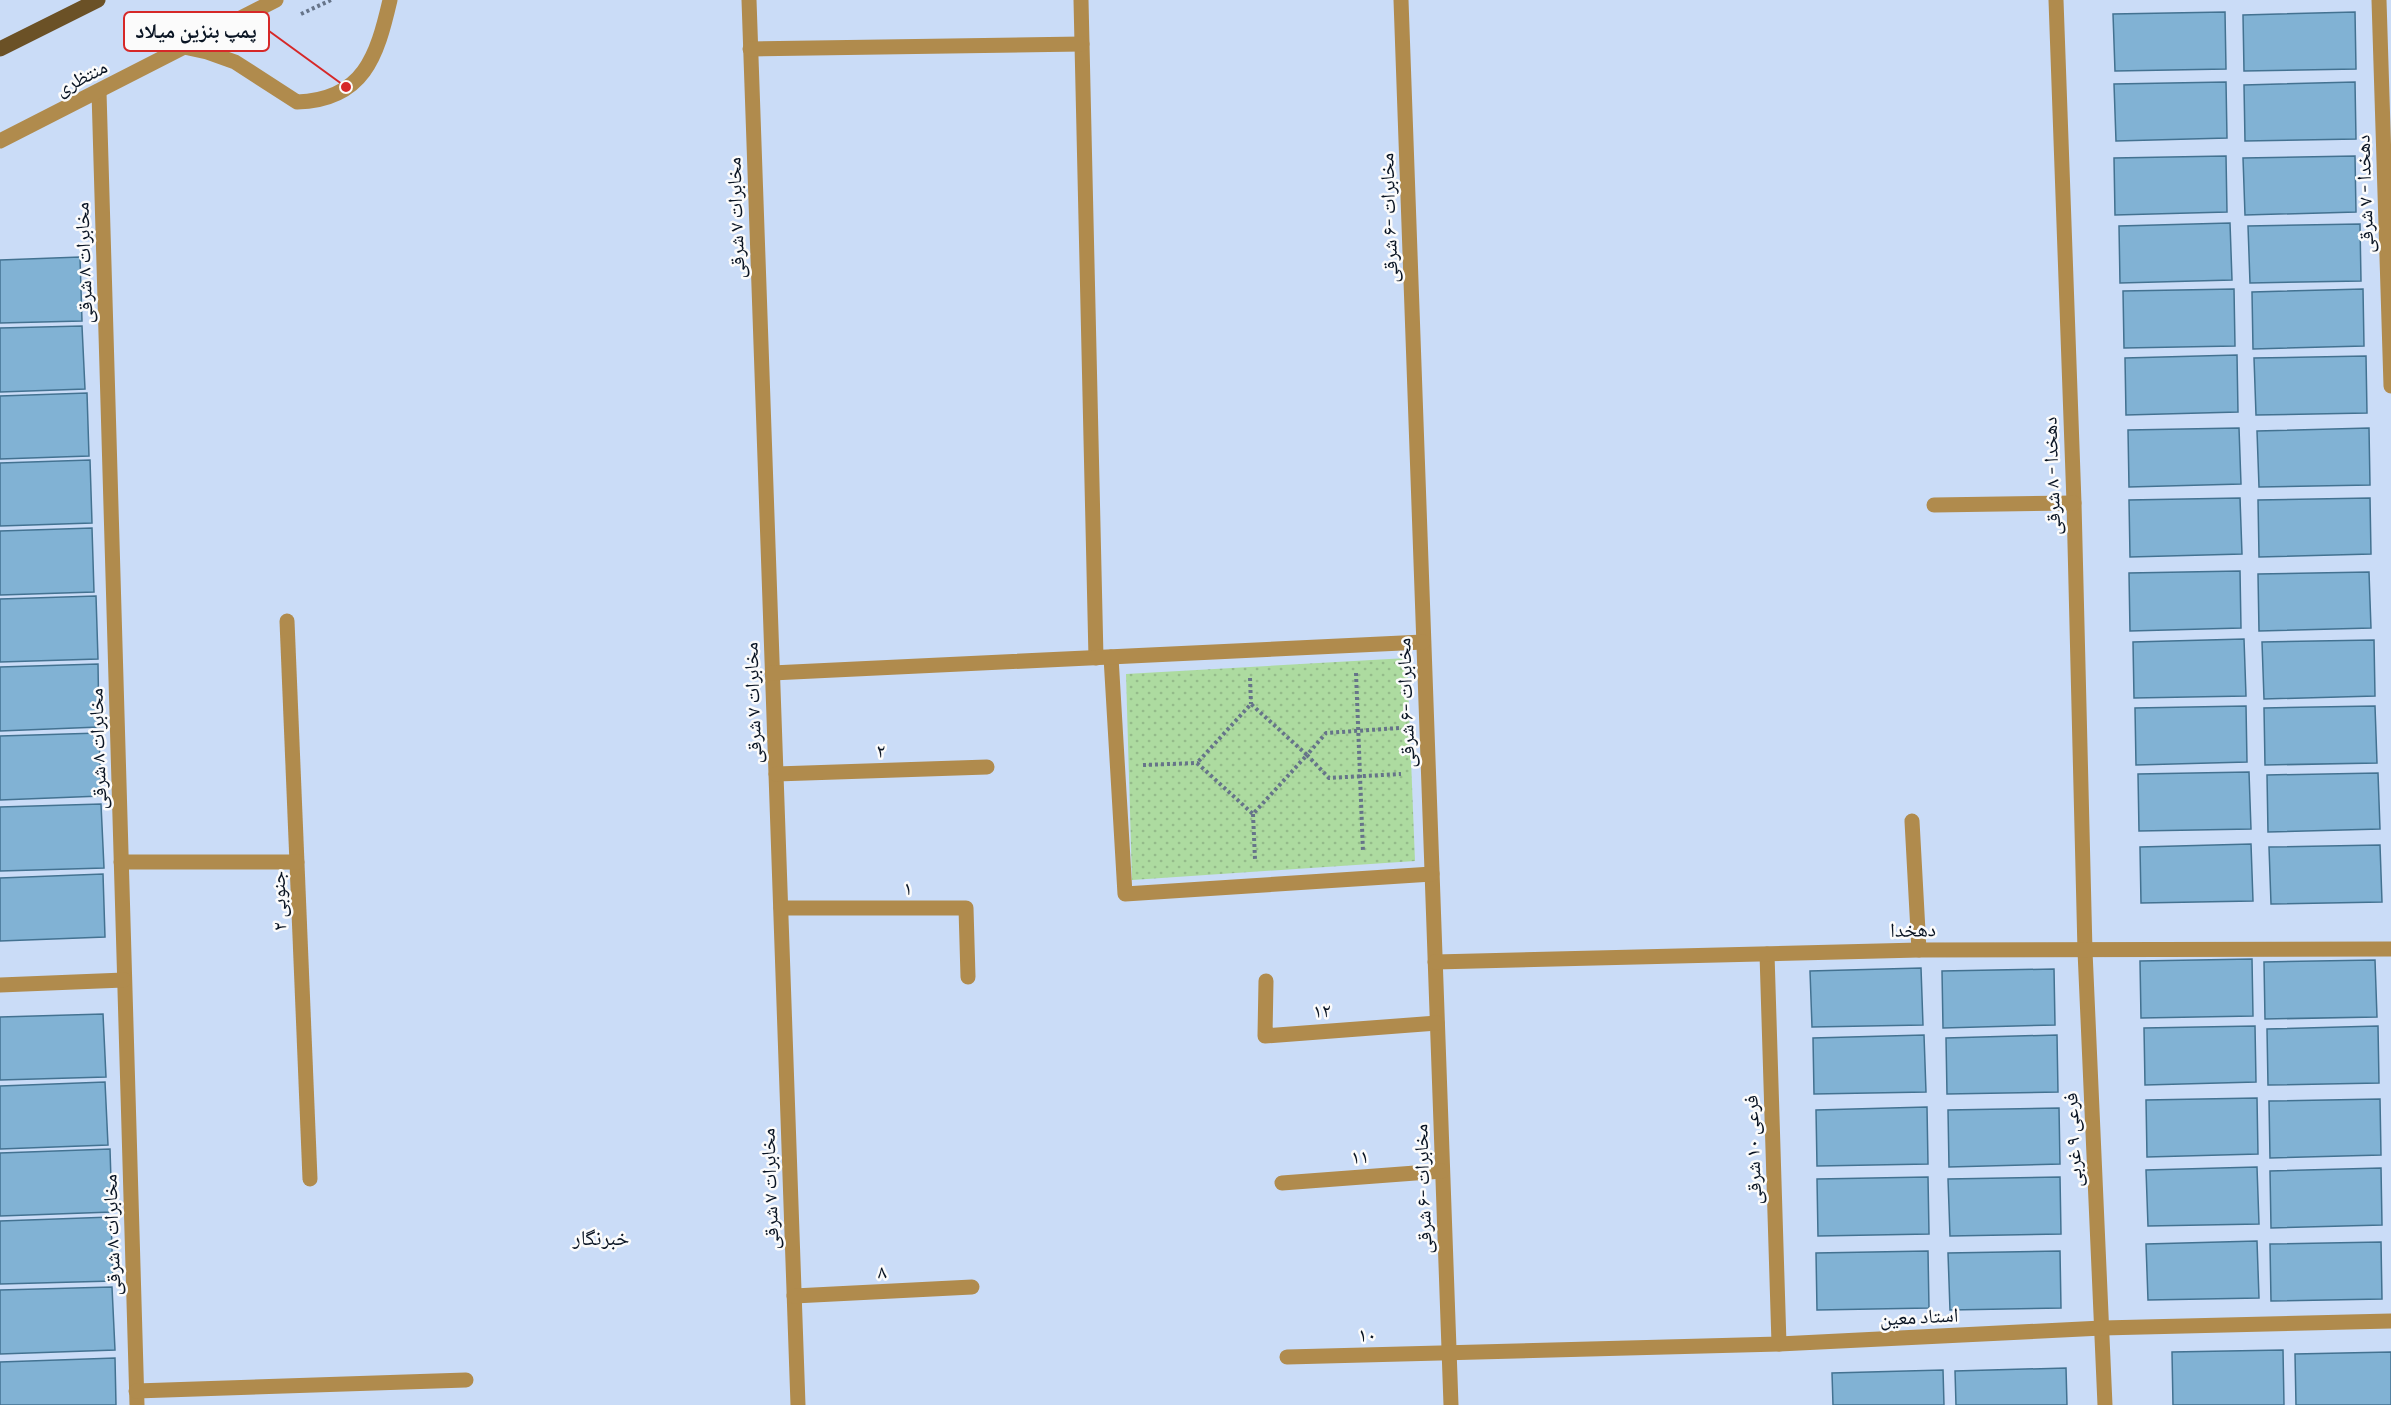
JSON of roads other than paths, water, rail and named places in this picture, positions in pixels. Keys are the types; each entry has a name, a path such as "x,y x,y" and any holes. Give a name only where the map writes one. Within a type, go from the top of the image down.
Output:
{"main road":[{"path":"0,49 98,0"}],"street":[{"name":"منتظری","path":"0,141 276,0"},
{"path":"184,47 235,62 297,102 330,97 356,82 369,66 383,30 390,0"},
{"name":"مخابرات ۷ شرقی","path":"749,0 798,1405"},
{"path":"1081,0 1103,657 1118,766 1125,894 1432,874"},
{"name":"مخابرات -۶ شرقی","path":"1401,0 1450,1405"},
{"name":"دهخدا - ۸ شرقی","path":"2056,0 2085,951"},
{"name":"دهخدا - ۷ شرقی","path":"2379,0 2391,386"},
{"path":"750,49 1082,44"},
{"name":"مخابرات ۸ شرقی","path":"99,92 137,1398"},
{"path":"1934,505 2073,503"},
{"name":"۲ جنوبی","path":"287,621 310,1179"},
{"path":"772,673 1423,642"},
{"name":"۲","path":"776,774 987,767"},
{"path":"1912,821 1919,950"},
{"path":"121,862 297,862"},
{"name":"۱","path":"780,908 966,908 968,977"},
{"name":"دهخدا","path":"1435,962 1919,950 2391,949"},
{"name":"فرعی ۹ غربی","path":"2085,951 2105,1405"},
{"name":"فرعی ۱۰ شرقی","path":"1767,954 1779,1344"},
{"path":"0,985 124,980"},
{"name":"۱۲","path":"1266,981 1265,1036 1437,1023"},
{"name":"۱۱","path":"1282,1183 1442,1171"},
{"name":"۸","path":"794,1296 972,1287"},
{"name":"استاد معین","path":"1448,1353 1779,1344 2102,1328 2391,1321"},
{"name":"۱۰","path":"1287,1357 1448,1353"},
{"path":"137,1398 466,1380"}],"place":[{"name":"پمپ بنزین میلاد","path":"346,87"}],"district":[{"name":"خبرنگار","path":"601,1237"}]}
